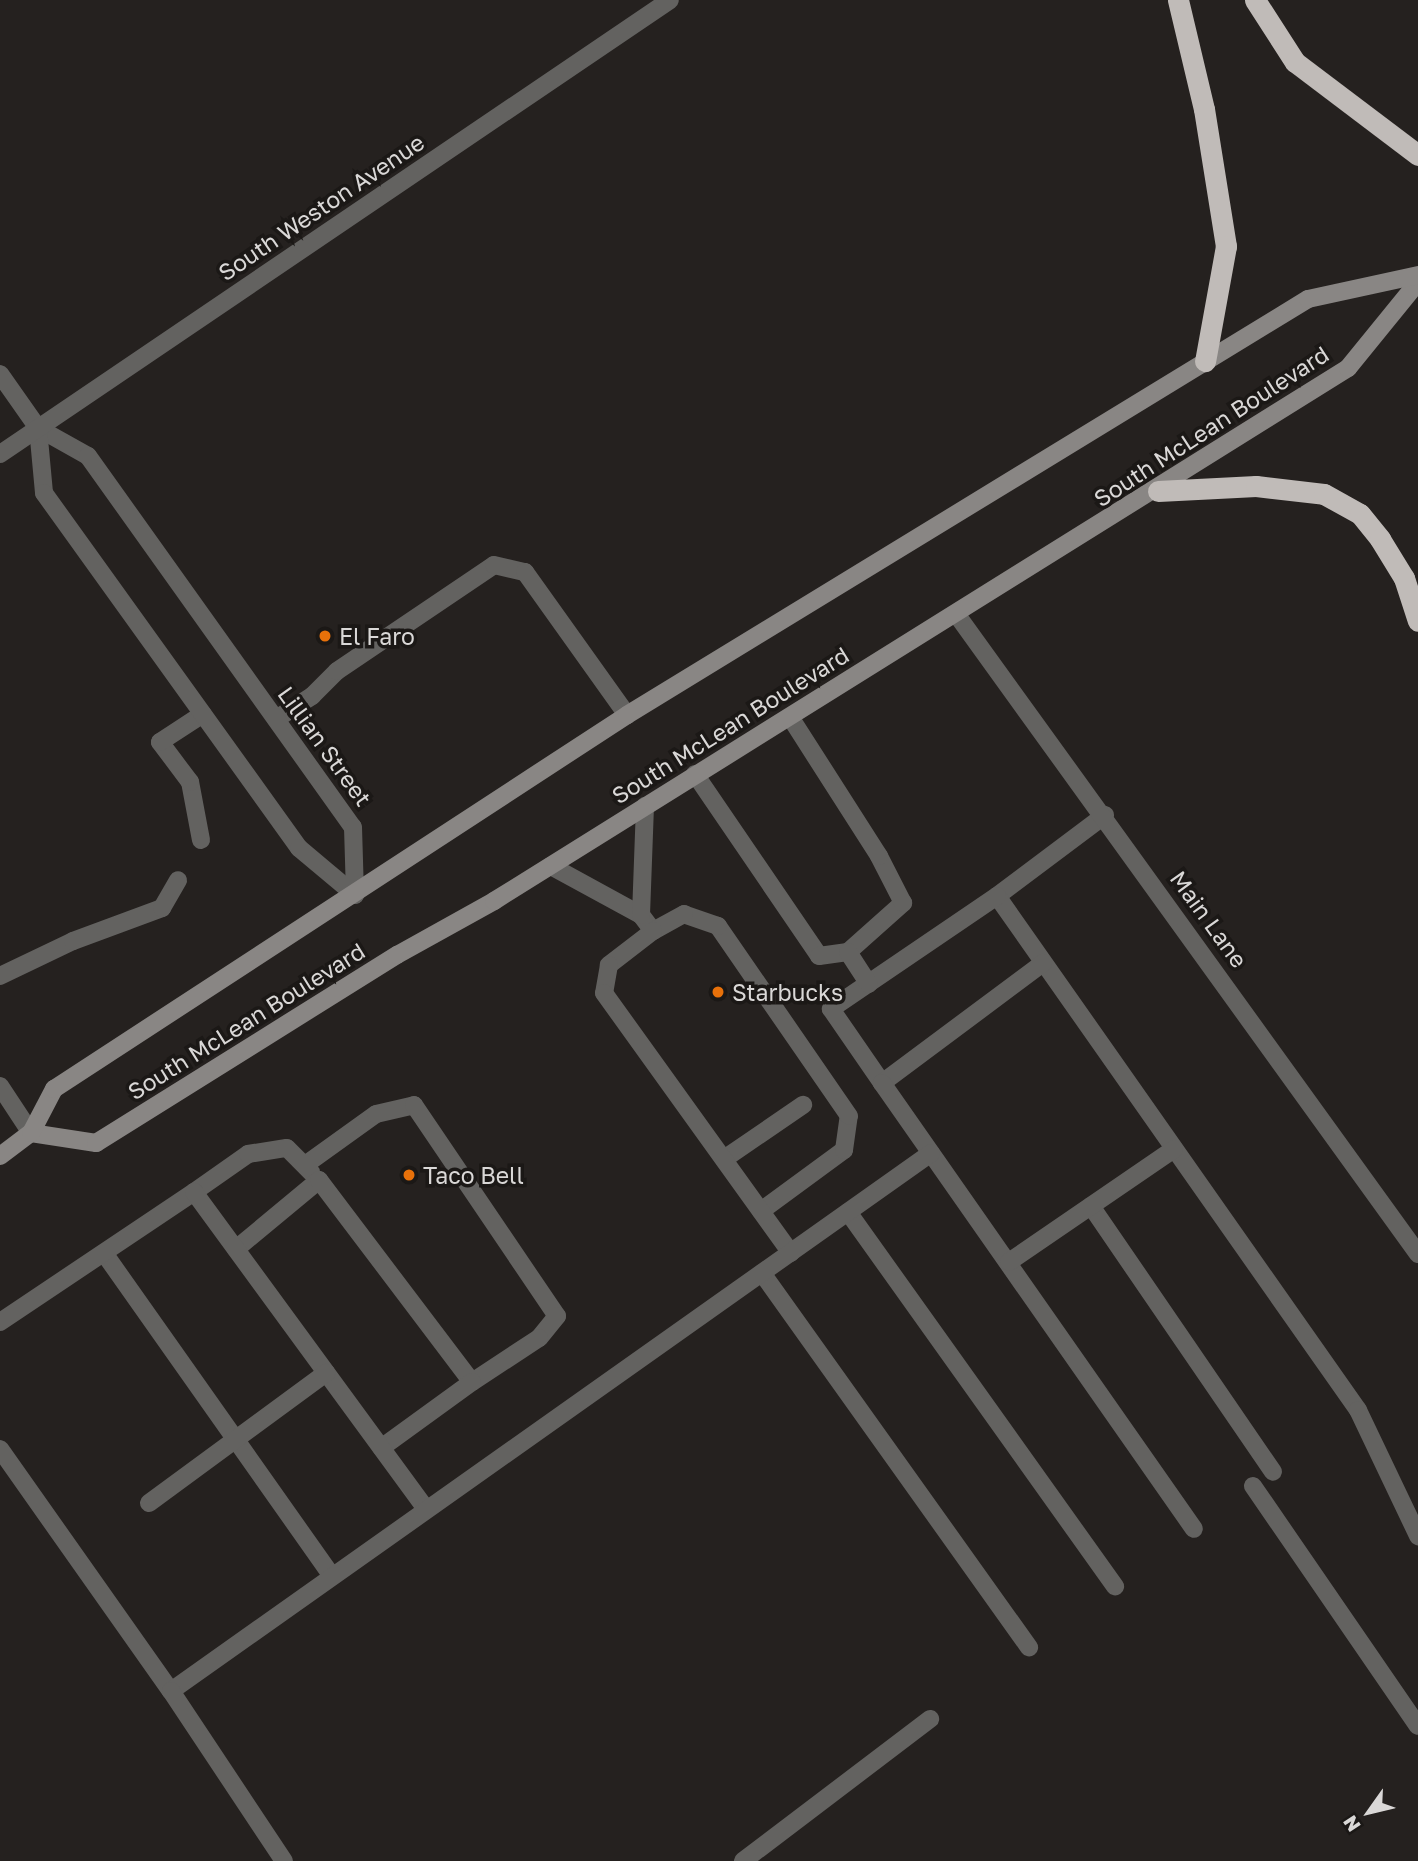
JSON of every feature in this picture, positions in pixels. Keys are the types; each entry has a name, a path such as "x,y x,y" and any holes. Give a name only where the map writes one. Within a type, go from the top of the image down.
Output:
{"highway":[{"path":"1178,0 1204,109 1226,246 1205,361"},
{"path":"1255,0 1294,62 1418,155"},
{"path":"1158,491 1255,486 1324,494 1360,514 1380,539 1404,578 1418,621"}],"main road":[{"name":"South McLean Boulevard","path":"0,1156 31,1133 54,1089 627,715 1308,299 1418,275"},
{"name":"South McLean Boulevard","path":"31,1133 96,1143 551,866 695,774 1158,491 1348,368 1418,282"}],"street":[{"name":"South Weston Avenue","path":"0,454 670,0"},
{"name":"Lillian Street","path":"0,374 38,428 89,456 353,827 355,895"},
{"name":"Lillian Street","path":"38,428 44,493 299,848 355,895"},
{"path":"276,719 313,696 337,671 494,565 525,572 627,715"},
{"name":"Main Lane","path":"957,615 1105,815 1418,1254"},
{"path":"201,840 190,782 160,741 203,714"},
{"path":"695,774 818,956 848,952 903,903 879,856 790,717"},
{"path":"641,915 645,806"},
{"path":"1105,815 997,896 831,1009 1194,1529"},
{"path":"551,866 641,915 653,931"},
{"path":"0,976 162,908 178,880"},
{"path":"997,896 1358,1410 1418,1536"},
{"path":"761,1211 844,1150 849,1116 718,926 684,914 653,931 609,965 604,993 790,1253"},
{"path":"848,952 869,984"},
{"path":"882,1083 1043,963"},
{"path":"0,1086 31,1133"},
{"path":"305,1166 376,1114 414,1105 557,1316 539,1338 472,1382 381,1448"},
{"path":"724,1159 803,1105"},
{"path":"0,1322 248,1154 287,1148 319,1180 472,1382"},
{"path":"1009,1262 1174,1149"},
{"path":"171,1691 931,1153"},
{"path":"236,1250 319,1180"},
{"path":"194,1192 426,1509"},
{"path":"1091,1206 1273,1472"},
{"path":"848,1212 1115,1586"},
{"path":"104,1253 332,1576"},
{"path":"762,1273 1029,1648"},
{"path":"149,1503 326,1373"},
{"path":"0,1449 171,1691 284,1861"},
{"path":"1253,1486 1418,1726"},
{"path":"743,1861 930,1718"}],"place":[{"name":"El Faro","path":"325,636"},
{"name":"Starbucks","path":"718,992"},
{"name":"Taco Bell","path":"409,1175"}]}
